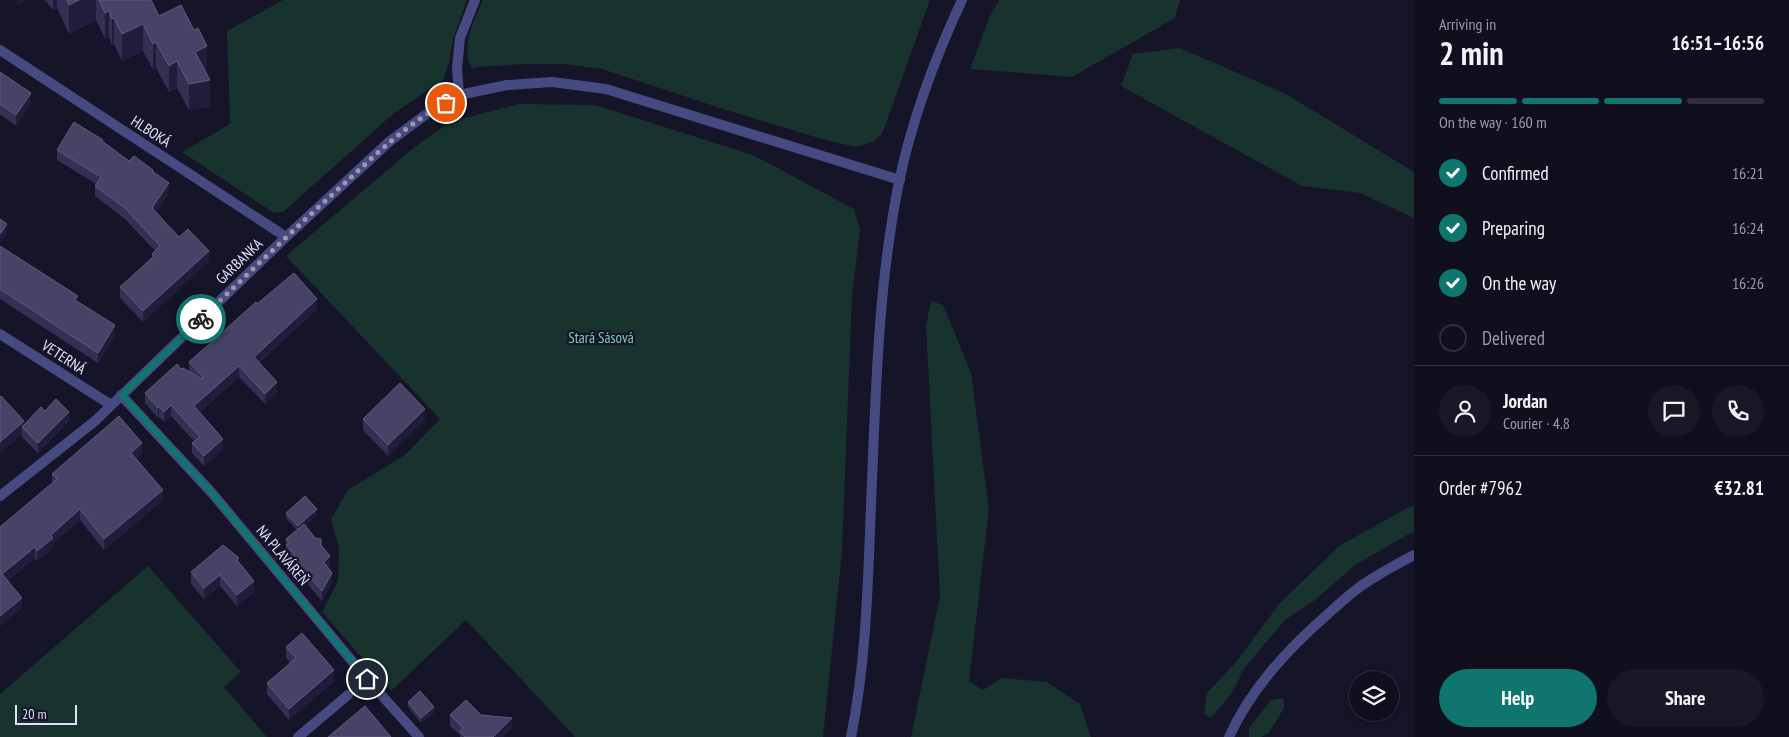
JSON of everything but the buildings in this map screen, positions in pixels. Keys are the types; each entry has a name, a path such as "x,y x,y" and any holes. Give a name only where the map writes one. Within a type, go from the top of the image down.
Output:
{"street":[{"path":"459,95 457,68 460,38 475,0"},
{"path":"851,737 859,695 866,619 878,365 889,239 900,180 917,116 950,26 962,0"},
{"name":"HLBOKÁ","path":"0,50 286,236"},
{"name":"GARBANKA","path":"0,496 68,444 122,395 286,236 390,141 432,110 459,95 507,85 552,82 606,89 900,180"},
{"name":"VETERNÁ","path":"0,334 111,405"},
{"name":"NA PLAVÁREŇ","path":"122,395 212,493 367,679 419,737"},
{"path":"1229,737 1235,723 1252,696 1268,675 1306,633 1362,585 1414,555"},
{"path":"298,737 348,694"}],"green space":[{"path":"283,0 467,0 453,39 449,63 443,80 393,114 283,212 274,213 182,152 230,124 227,31"},
{"path":"483,0 930,0 881,135 874,141 856,147 825,140 720,108 602,69 564,64 525,64 475,67 472,69 467,51 468,43 472,25"},
{"path":"999,0 1180,0 1175,18 1072,77 970,69 989,18"},
{"path":"1180,48 1286,94 1414,172 1414,218 1360,193 1302,186 1121,86 1133,54"},
{"name":"Stará Sásová","path":"520,104 595,105 753,155 854,209 860,230 852,296 842,551 823,737 575,737 466,620 391,691 322,612 338,581 339,548 331,519 348,490 405,455 440,419 286,256 411,150 449,122"},
{"path":"931,301 943,305 971,373 989,509 969,681 983,690 1002,678 1047,682 1080,704 1091,737 911,737 940,596 926,326"},
{"path":"1414,506 1414,531 1355,565 1315,600 1285,620 1245,667 1232,693 1211,718 1204,714 1207,693 1236,662 1279,604 1339,546"},
{"path":"148,566 241,672 224,687 267,737 0,737 0,694"},
{"path":"1283,698 1284,708 1269,733 1261,737 1249,737 1249,728 1271,700"}],"way so far":[{"path":"201,319 286,236 390,141 432,110 446,103"}],"route":[{"path":"201,319 122,395 212,493 367,679"}]}
